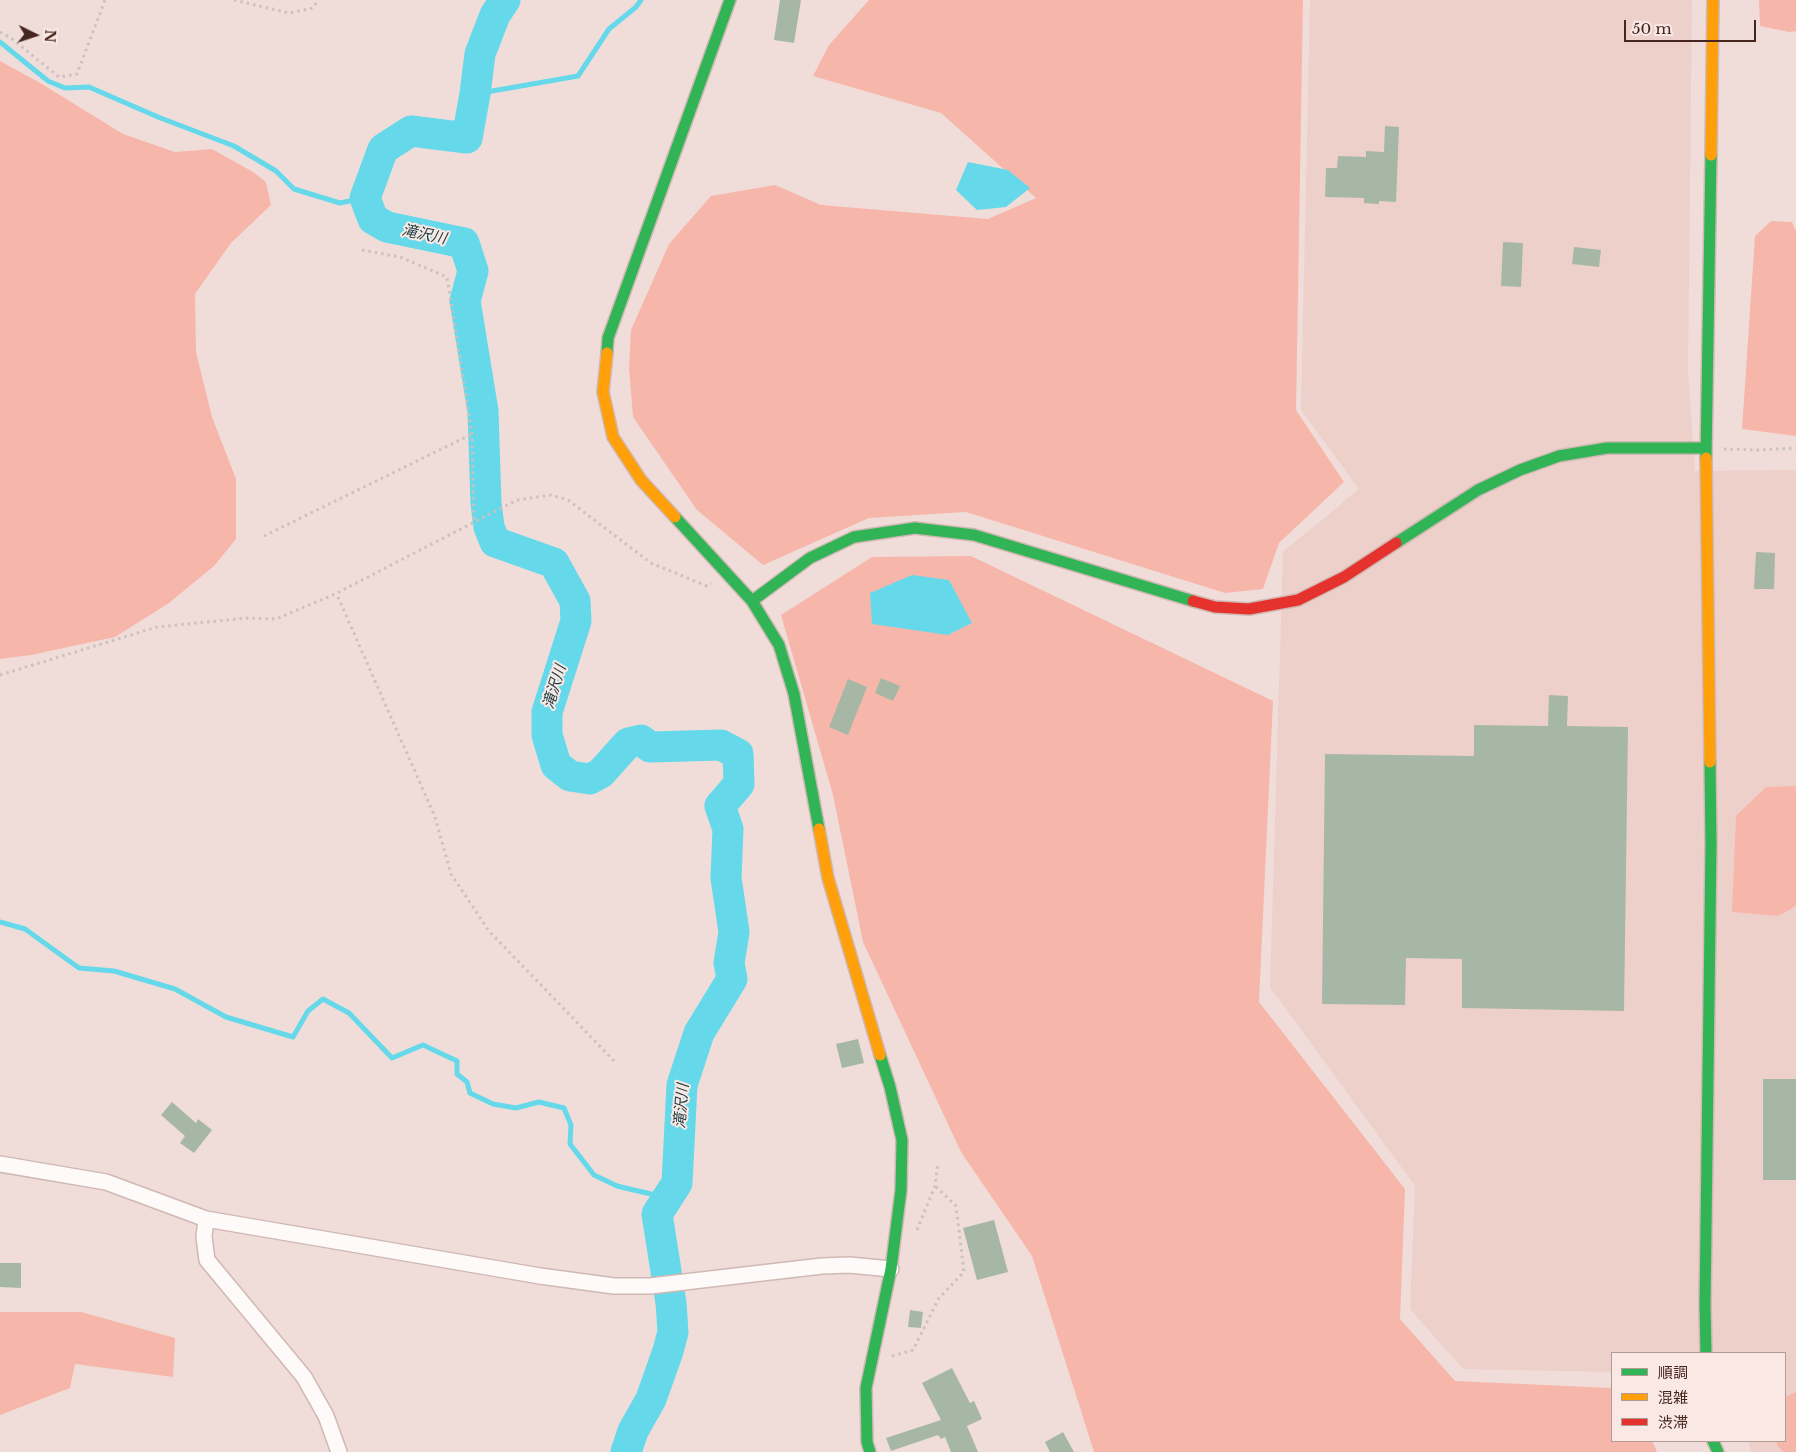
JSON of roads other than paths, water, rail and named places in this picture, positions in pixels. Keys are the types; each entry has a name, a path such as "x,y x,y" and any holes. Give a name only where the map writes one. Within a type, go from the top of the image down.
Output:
{"street":[{"path":"730,0 608,338 603,392 613,437 641,480 752,601 779,644 794,694 828,878 890,1087 902,1140 901,1190 891,1269 866,1388 867,1442 870,1452"},
{"path":"1706,1352 1711,845 1706,448 1713,0"},
{"path":"752,601 810,558 854,537 915,528 974,535 1215,607 1249,608 1298,600 1344,577 1478,490 1520,470 1559,456 1607,448 1706,448"},
{"path":"0,1164 106,1182 206,1219 540,1276 614,1286 650,1286 822,1266 849,1265 891,1269"},
{"path":"206,1219 204,1237 207,1260 304,1377 326,1416 339,1452"}],"water":[{"path":"968,162 1008,170 1030,188 1006,207 977,210 956,190"},
{"path":"912,575 949,580 972,623 948,635 872,624 870,593"}],"waterway":[{"name":"滝沢川","path":"505,0 495,15 480,54 467,138 411,131 383,149 365,198 373,219 387,227 464,243 473,271 465,301 483,411 486,503 489,527 495,542 554,563 575,601 576,621 547,712 547,735 556,765 570,776 590,779 601,773 628,743 641,740 650,747 721,745 738,754 739,784 720,806 728,829 726,878 734,932 729,963 732,979 699,1033 682,1085 677,1183 657,1214 671,1303 673,1332 651,1399 633,1431 626,1452"},
{"path":"475,94 578,76 609,29 636,7 641,0"},
{"path":"0,42 48,81 65,88 89,87 158,117 234,146 276,171 294,189 340,203 365,198"},
{"path":"0,922 25,929 79,968 114,971 175,989 226,1017 293,1037 308,1011 323,999 349,1013 392,1058 423,1045 457,1061 457,1074 467,1082 470,1093 493,1104 516,1108 539,1102 564,1108 571,1125 570,1144 594,1175 617,1186 655,1195 677,1183"}]}
